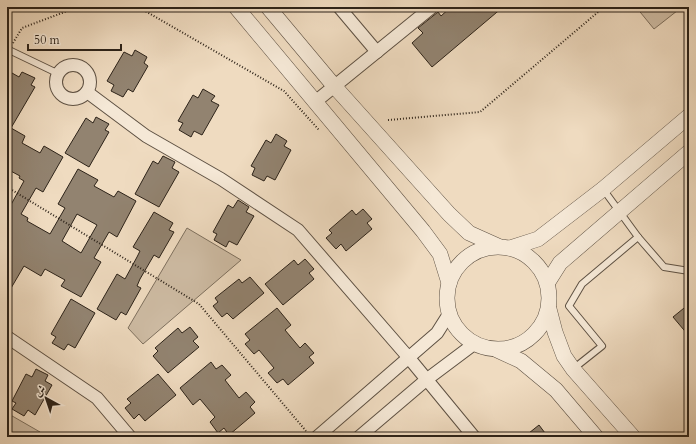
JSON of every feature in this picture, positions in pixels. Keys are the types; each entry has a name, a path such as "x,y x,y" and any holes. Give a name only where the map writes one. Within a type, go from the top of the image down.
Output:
{"street":[{"path":"236,7 423,231 440,254 449,283"},
{"path":"268,7 334,87 449,214 469,233 504,247 522,252 534,260 542,270 548,282 550,296 549,309 542,326 530,339 515,347 497,350"},
{"path":"339,7 377,52"},
{"path":"315,102 432,7"},
{"path":"73,66 84,70 87,73 90,83 87,92 79,98 74,99 64,97 60,94 56,84 59,74 68,67 73,66"},
{"path":"87,92 146,136 221,179 298,230 409,358 474,437"},
{"path":"596,437 556,390 521,361 497,350 474,344 463,336 455,326 449,314 446,298 449,283 456,268 468,257 482,249 504,247 538,239 603,189 689,116"},
{"path":"548,282 560,263 689,152"},
{"path":"549,309 555,332 564,356 573,369 633,437"},
{"path":"311,434 409,358 437,333 449,314"},
{"path":"7,337 97,398 130,437"},
{"path":"359,437 426,380 474,344"}],"lane":[{"path":"9,50 59,74"},
{"path":"603,189 638,237 664,267 689,271"},
{"path":"573,369 602,346 569,306 582,284 638,237"}],"path":[{"path":"9,50 22,28 78,7"},
{"path":"138,7 284,91 324,135"},
{"path":"388,120 480,112 604,7"},
{"path":"7,187 199,304 311,434"}],"shaded area":[{"path":"636,7 682,7 654,29"},
{"path":"187,228 241,260 143,344 128,328"},
{"path":"7,413 40,432 33,437 7,437"}],"building":[{"path":"451,7 503,7 432,67 412,43 423,33 418,28 438,12 441,16"},
{"path":"135,50 147,57 144,63 148,66 133,92 128,89 123,97 111,91 114,85 107,81 124,52 132,56"},
{"path":"22,72 35,78 31,85 35,87 11,128 25,136 22,143 40,153 44,146 63,157 43,192 36,188 21,214 28,218 27,221 50,234 65,208 58,204 78,169 98,180 94,186 114,197 118,191 136,201 117,237 109,232 94,258 101,262 81,297 61,286 65,280 45,269 41,276 24,266 7,295 7,212 24,181 19,178 20,176 7,169 7,81 12,73 19,77","holes":["77,214 97,225 81,253 62,241"]},
{"path":"203,89 215,96 211,101 219,105 202,135 194,131 191,137 179,130 183,123 178,121 193,95 198,98"},
{"path":"96,117 109,124 105,130 109,132 89,167 65,153 86,118 93,123"},
{"path":"276,134 287,141 284,146 291,150 275,180 267,176 264,181 252,175 255,168 251,166 266,140 271,143"},
{"path":"163,156 175,162 172,168 179,172 159,207 135,194 153,161 158,164"},
{"path":"238,200 249,207 246,212 254,216 237,245 229,241 226,247 214,240 217,234 213,232 228,205 233,208"},
{"path":"363,209 372,219 367,223 372,229 346,251 341,244 336,249 326,238 332,233 329,230 352,210 356,215"},
{"path":"154,212 173,223 169,230 174,232 159,258 154,255 140,279 137,286 141,288 126,315 121,312 116,320 97,309 117,274 125,279 140,251 133,247"},
{"path":"305,259 314,269 309,273 314,279 283,305 265,284 294,260 298,265"},
{"path":"250,277 264,293 233,319 227,313 222,317 213,306 218,302 215,298 239,279 242,283"},
{"path":"71,299 95,313 75,348 68,344 64,350 52,343 56,337 51,334"},
{"path":"689,304 689,336 673,317"},
{"path":"277,308 291,325 285,330 300,348 305,343 314,353 309,357 314,363 288,385 283,379 277,383 268,373 274,368 259,350 254,354 245,344 250,340 245,334"},
{"path":"190,327 198,337 193,341 199,347 168,373 153,356 158,351 155,348 178,328 182,333"},
{"path":"211,362 216,369 222,365 231,375 225,380 239,398 246,392 255,402 250,407 255,413 229,435 224,428 218,433 210,422 215,417 200,399 193,405 180,388"},
{"path":"36,369 48,375 45,381 52,385 35,415 28,410 24,416 12,409 16,403 12,401 26,374 32,377"},
{"path":"158,374 176,395 145,421 139,414 134,419 125,408 131,403 127,399"},
{"path":"539,425 548,437 524,437"}]}
